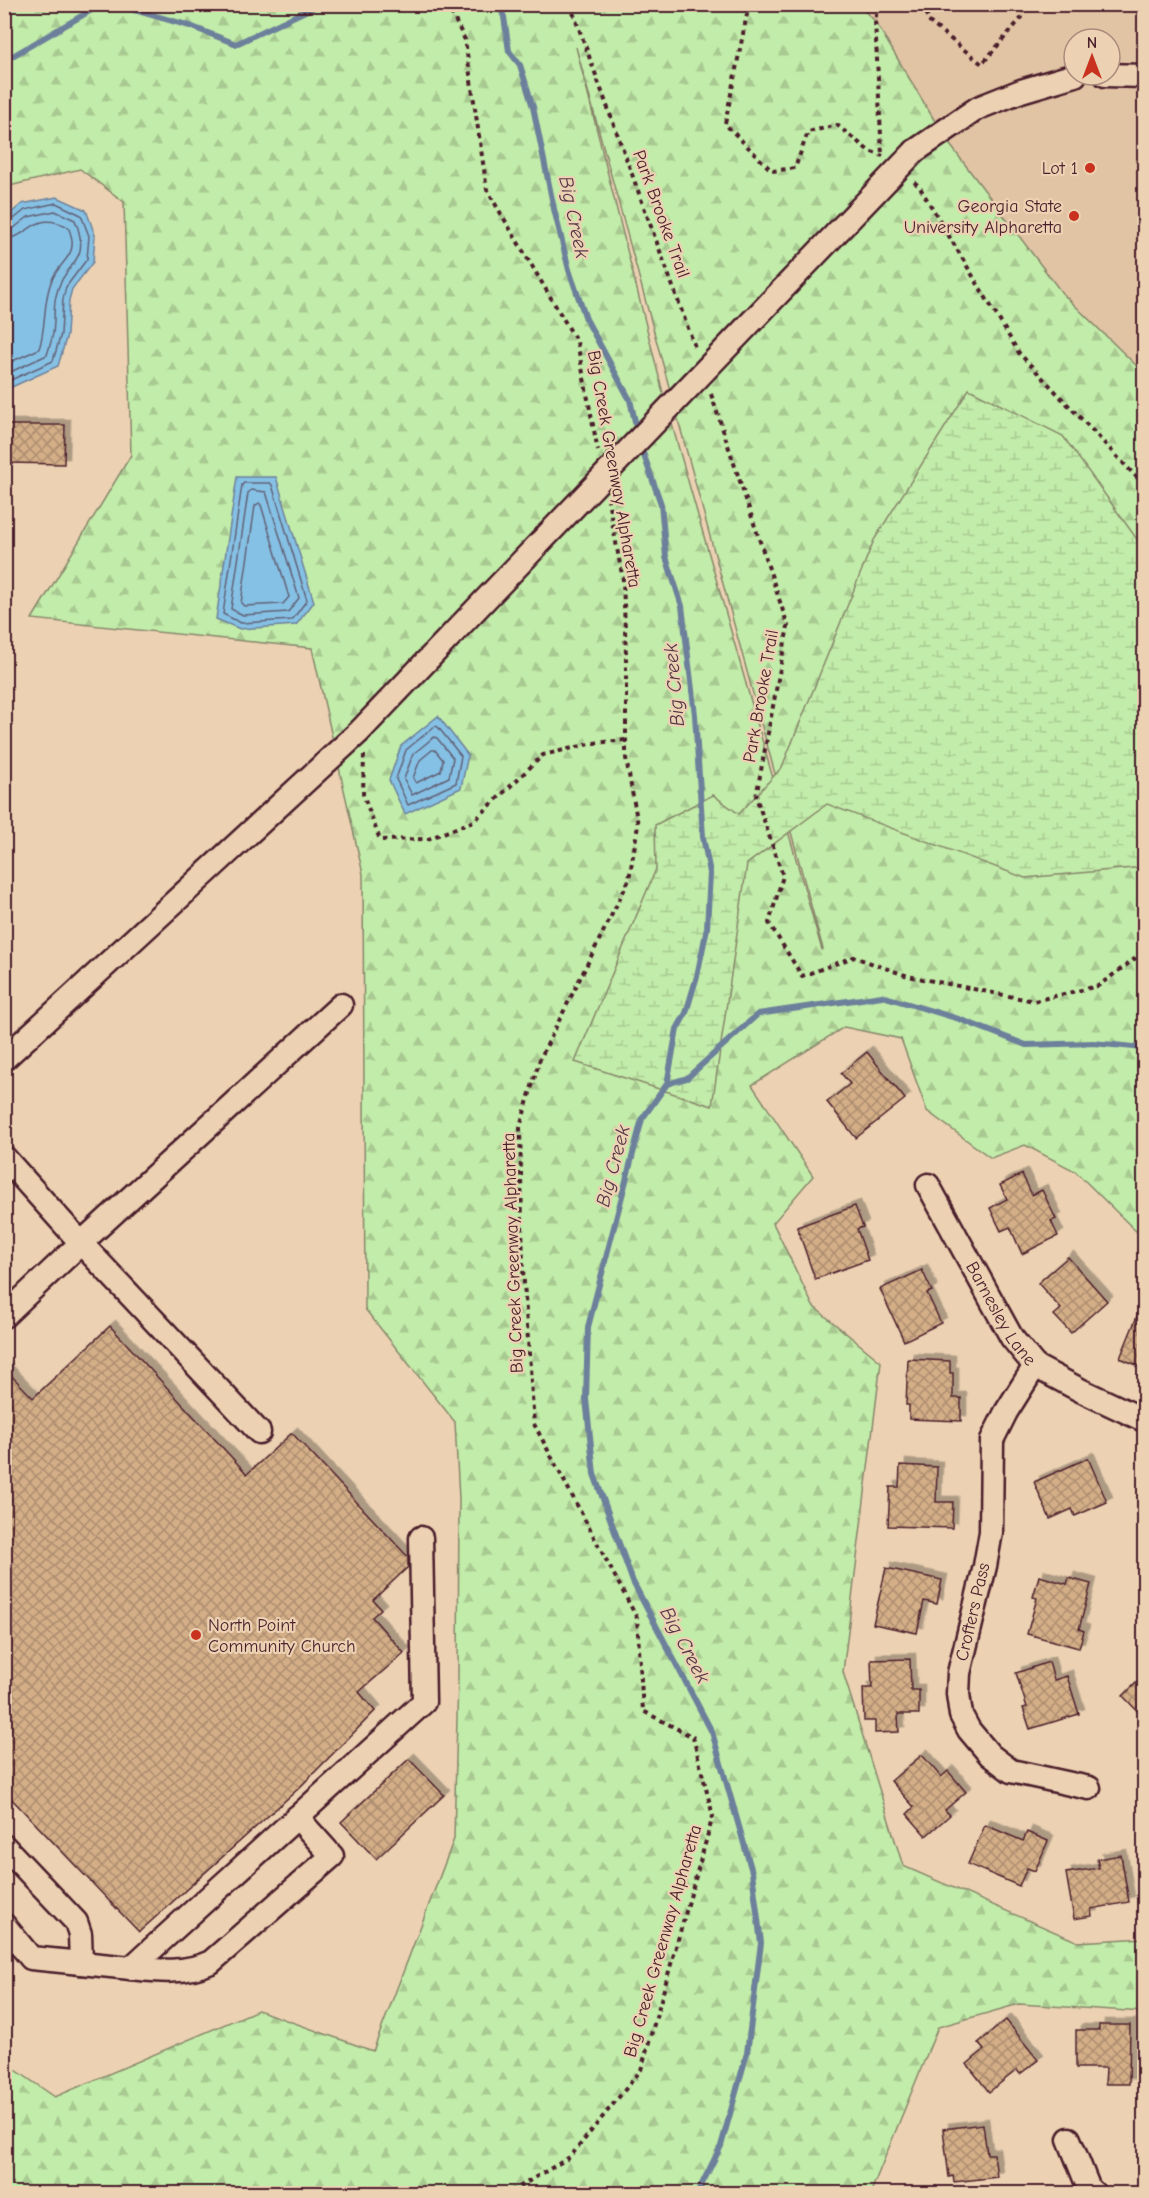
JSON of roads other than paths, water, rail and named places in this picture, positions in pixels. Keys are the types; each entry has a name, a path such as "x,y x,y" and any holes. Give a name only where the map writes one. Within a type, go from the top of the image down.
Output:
{"street":[{"path":"1122,75 1144,76"},
{"path":"4,1059 359,732 915,151 978,108 1021,91 1062,79"},
{"path":"4,1316 341,1005"},
{"path":"4,1157 81,1243 259,1432"},
{"name":"Barnesley Lane","path":"928,1185 1012,1338 1035,1366 1144,1420"},
{"name":"Crofters Pass","path":"1035,1366 1006,1412 992,1440 991,1532 959,1673 958,1694 961,1714 969,1730 990,1755 1011,1771 1089,1788"},
{"path":"131,1968 424,1702 420,1538"},
{"path":"4,1925 31,1958 166,1971 197,1969 211,1962 332,1856 297,1817"},
{"path":"4,1846 76,1922 80,1934 81,1963"},
{"path":"1069,2139 1089,2189 1095,2193"}],"water":[{"path":"57,197 86,210 95,235 93,262 72,289 67,335 58,366 5,390 5,218 22,204"},
{"path":"237,477 276,477 314,602 296,625 240,629 216,619"},
{"path":"438,716 468,755 461,788 405,814 389,780 401,746"}],"waterway":[{"path":"4,61 102,4"},
{"path":"114,4 190,26 236,44 320,4"},
{"name":"Big Creek","path":"499,4 504,17 509,51 520,65 533,107 569,270 586,319 630,400 638,434"},
{"name":"Big Creek","path":"641,447 661,504 666,557 682,606 695,715 703,837 710,873 707,928 697,976 686,1013 677,1029 667,1084 642,1119 588,1327 586,1399 594,1474 633,1582 712,1732 752,1872 761,1943 747,2053 721,2146 697,2194"},
{"path":"667,1084 687,1078 758,1014 882,996 959,1019 1026,1045 1093,1043 1144,1048"}],"place":[{"name":"Lot 1","path":"1090,168"},
{"name":"Georgia State University Alpharetta","path":"1074,216"},
{"name":"North Point Community Church","path":"196,1635"}]}
